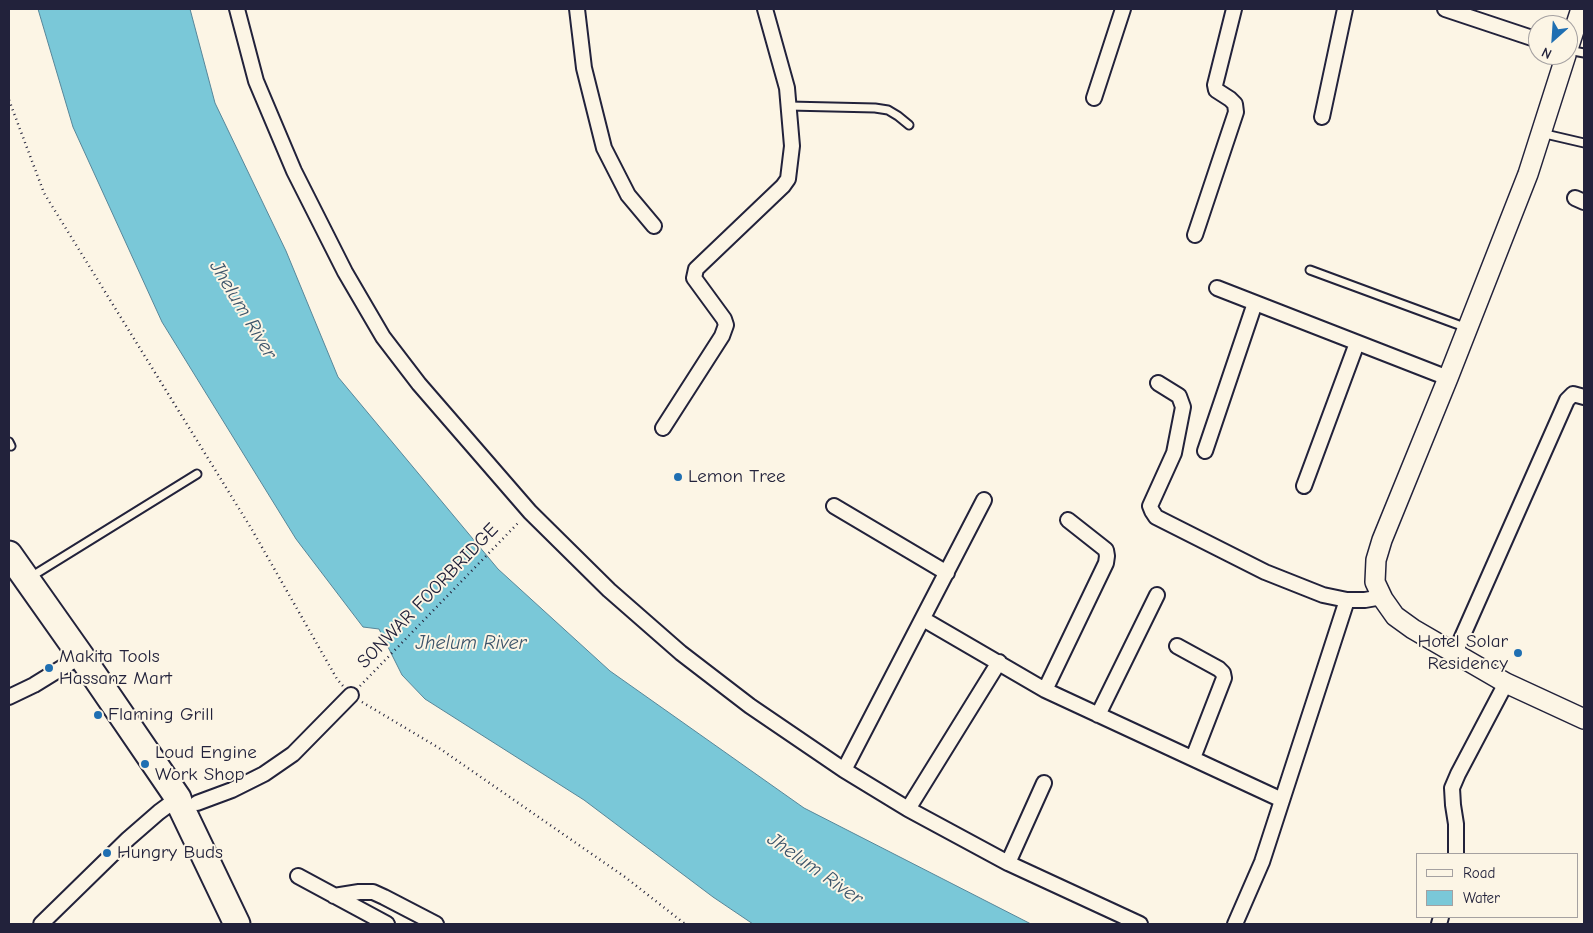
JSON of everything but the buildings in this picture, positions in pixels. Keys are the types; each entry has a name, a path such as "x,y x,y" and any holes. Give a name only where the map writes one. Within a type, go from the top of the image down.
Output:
{"highway":[{"path":"9,554 187,801 255,924"},
{"path":"187,801 180,807 237,924"}],"main road":[{"path":"1563,65 1528,174 1382,540 1376,560 1376,582 1382,597 1395,616 1413,629 1506,683 1584,719"}],"street":[{"path":"237,9 256,82 294,171 345,272 378,328 419,384 530,512 609,590 688,659 750,706 844,770 908,809 1008,863 1140,924"},
{"path":"577,9 584,68 604,148 628,195 654,226"},
{"path":"663,428 722,336 726,325 724,318 696,281 694,273 696,269 784,186 788,180 792,146 787,88 765,9"},
{"path":"1094,98 1123,9"},
{"path":"1195,235 1236,112 1235,104 1216,90 1214,85 1234,9"},
{"path":"1322,117 1345,9"},
{"path":"1445,9 1528,37"},
{"path":"1217,288 1448,378"},
{"path":"1205,451 1255,303"},
{"path":"1304,486 1357,342"},
{"path":"1158,383 1180,396 1183,407 1174,454 1150,506 1156,517 1265,572 1323,595 1347,600 1382,597"},
{"path":"1455,653 1567,400 1573,394 1584,396"},
{"path":"844,770 984,500"},
{"path":"834,506 947,573"},
{"path":"1045,690 1108,556 1106,550 1068,520"},
{"path":"1098,715 1157,595"},
{"path":"1235,924 1262,862 1347,600"},
{"path":"923,619 1045,690 1282,800"},
{"path":"1177,646 1218,669 1223,673 1224,678 1193,758"},
{"path":"9,696 34,685 81,656"},
{"path":"908,809 999,662"},
{"path":"1456,853 1456,824 1452,788 1506,683"},
{"path":"41,924 128,839 159,812 187,801 232,790 264,774 293,754 351,695"},
{"path":"1008,863 1044,783"},
{"path":"298,876 387,924"},
{"path":"334,896 373,892 436,924"}],"lane":[{"path":"789,106 888,110 909,125"},
{"path":"1540,133 1584,143"},
{"path":"1310,270 1468,328"},
{"path":"27,579 197,474"}],"path":[{"path":"9,100 44,193 251,528 337,679 351,695 439,748 625,877 685,924"},
{"name":"SONWAR FOORBRIDGE","path":"363,683 512,528"}],"water":[{"name":"Jhelum River","path":"38,9 190,9 215,103 286,251 338,377 498,569 610,671 804,808 1031,924 753,924 713,897 584,800 425,699 402,675 379,629 363,627 296,539 162,322 73,127"}],"place":[{"name":"Lemon Tree","path":"678,477"},
{"name":"Hotel Solar Residency","path":"1518,653"},
{"name":"Makita Tools Hassanz Mart","path":"49,668"},
{"name":"Flaming Grill","path":"98,715"},
{"name":"Loud Engine Work Shop","path":"145,764"},
{"name":"Hungry Buds","path":"107,853"}]}
